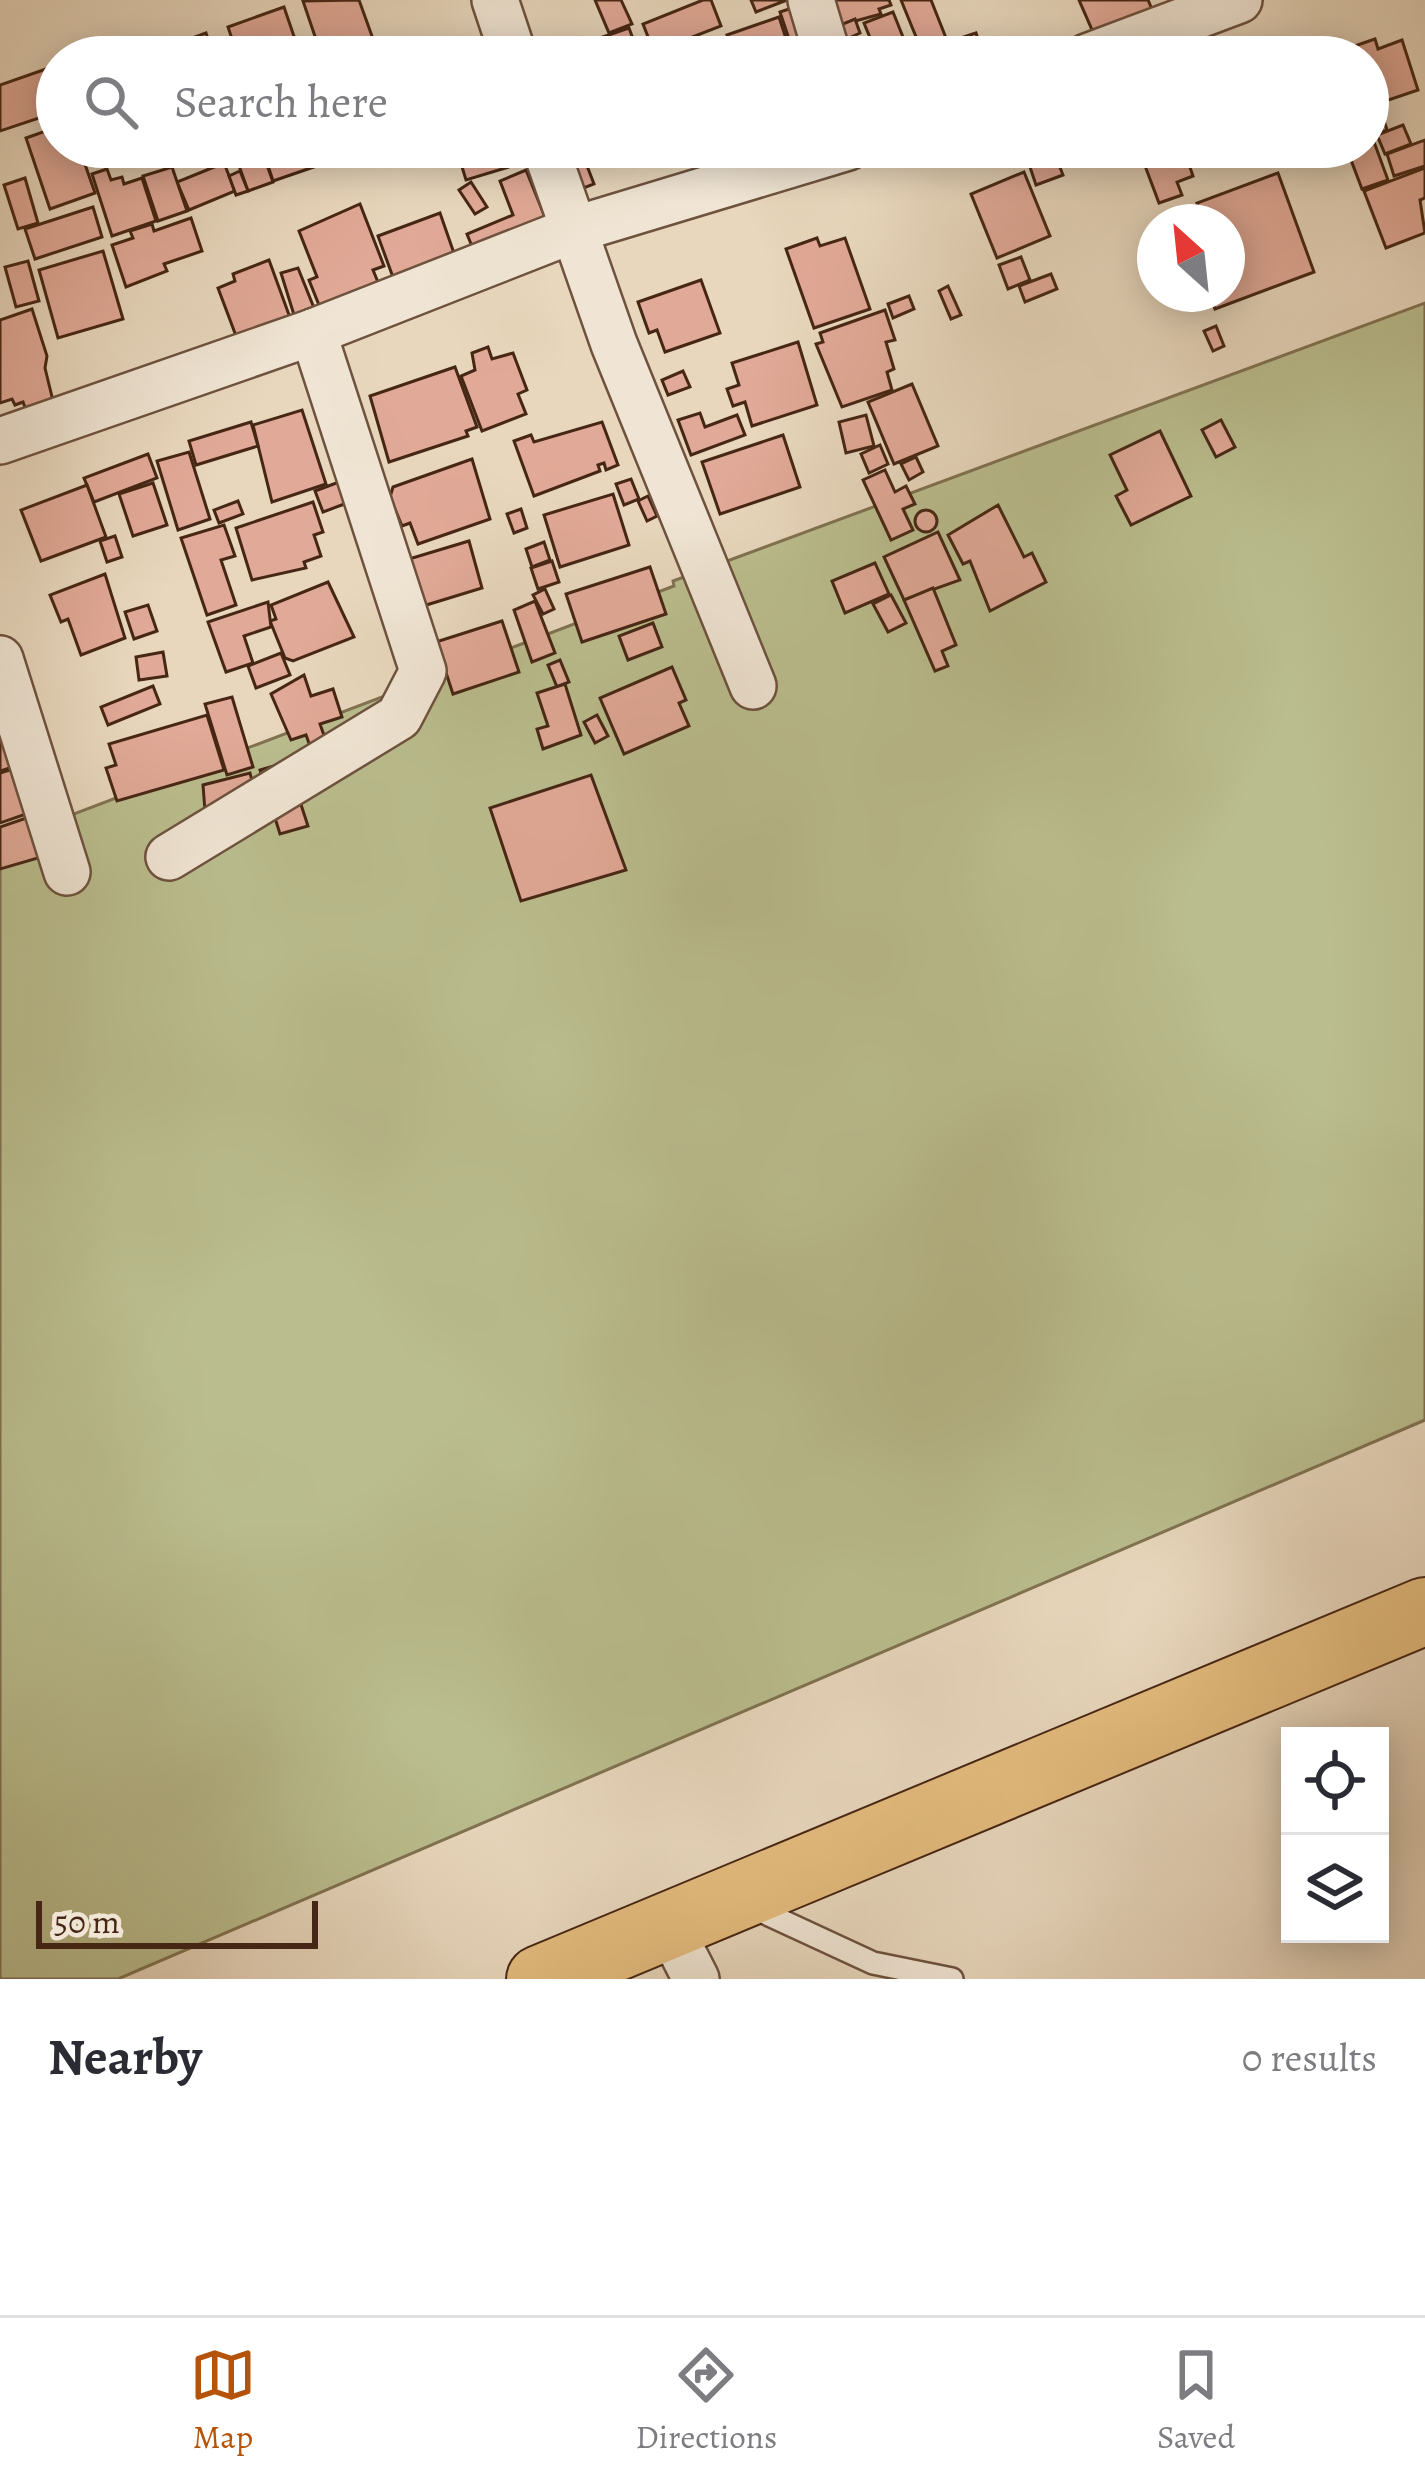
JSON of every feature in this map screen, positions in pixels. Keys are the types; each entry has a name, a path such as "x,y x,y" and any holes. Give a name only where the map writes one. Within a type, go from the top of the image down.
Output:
{"highway":[{"path":"540,1979 682,1952 733,1899 1425,1611"}],"street":[{"path":"495,0 507,36"},
{"path":"811,0 822,36"},
{"path":"1144,36 1239,0"},
{"path":"552,168 753,686"},
{"path":"0,441 314,332 573,230 778,168"},
{"path":"169,857 398,717 423,671 314,332"},
{"path":"0,659 67,872"}],"lane":[{"path":"733,1899 874,1964 952,1979"}],"green space":[{"path":"1425,303 1425,1420 118,1979 0,1979 0,842 674,586 673,581"}],"building":[{"path":"359,0 372,36 315,36 303,1"},
{"path":"595,0 621,0 632,24 609,33"},
{"path":"711,0 721,26 695,36 648,36 643,24"},
{"path":"751,0 787,0 756,12"},
{"path":"823,0 889,0 891,5 879,9 881,14 826,29"},
{"path":"901,0 931,0 945,36 916,36"},
{"path":"1079,0 1148,0 1161,30 1147,36 1095,36"},
{"path":"807,3 817,36 788,36 780,12"},
{"path":"284,7 294,36 231,36 228,27"},
{"path":"893,12 903,36 869,36 864,23"},
{"path":"779,17 785,36 727,36"},
{"path":"855,19 860,33 828,36 826,31"},
{"path":"629,28 632,36 606,36"},
{"path":"1402,40 1418,90 1389,100 1389,45"},
{"path":"36,72 36,119 0,131 0,85"},
{"path":"1403,125 1411,144 1389,152 1389,130"},
{"path":"36,134 36,168 26,138"},
{"path":"1425,140 1425,166 1394,176 1389,153"},
{"path":"36,168 86,168 95,193 50,209"},
{"path":"172,168 187,211 158,221 143,176"},
{"path":"212,168 226,168 235,191 189,210 177,182"},
{"path":"240,168 268,168 273,182 248,191"},
{"path":"269,168 311,168 273,181"},
{"path":"462,168 506,168 466,180"},
{"path":"573,168 588,168 594,184 581,189"},
{"path":"1030,168 1060,168 1063,175 1036,185"},
{"path":"1146,168 1190,168 1193,176 1177,182 1182,195 1159,203"},
{"path":"1354,168 1384,168 1388,180 1362,189"},
{"path":"1425,168 1425,198 1420,200 1425,233 1386,248 1364,191"},
{"path":"107,169 111,180 122,177 124,184 142,178 156,221 112,236 92,174"},
{"path":"526,170 555,242 482,271 467,234 513,215 500,181"},
{"path":"240,171 248,191 236,195 229,176"},
{"path":"1024,172 1050,236 997,258 971,194"},
{"path":"1278,173 1314,272 1245,298 1245,204 1197,203"},
{"path":"25,178 38,223 18,229 4,185"},
{"path":"471,182 487,207 475,214 459,190"},
{"path":"360,204 384,266 373,270 382,292 323,315 309,280 317,277 299,231"},
{"path":"93,207 102,237 35,259 25,229"},
{"path":"440,213 464,282 406,313 378,236"},
{"path":"191,218 202,251 164,264 167,271 126,287 112,245 133,238 130,231 152,224 154,231"},
{"path":"817,238 820,246 845,238 870,309 814,328 786,249"},
{"path":"103,251 123,319 58,338 39,270"},
{"path":"1021,257 1030,280 1008,289 999,265"},
{"path":"269,260 300,345 247,365 218,288 235,281 233,274"},
{"path":"28,261 39,301 16,307 5,267"},
{"path":"298,268 320,323 299,331 281,273"},
{"path":"1051,274 1057,289 1025,302 1019,286"},
{"path":"701,280 720,333 665,352 657,330 649,333 638,302"},
{"path":"948,286 961,315 951,319 939,291"},
{"path":"909,296 914,309 893,318 888,304"},
{"path":"32,309 47,356 53,401 26,410 23,402 15,405 12,399 0,403 0,320"},
{"path":"885,310 895,340 886,342 894,369 887,372 892,390 842,407 816,344 823,342 820,333"},
{"path":"1216,326 1224,346 1213,351 1204,331"},
{"path":"798,342 817,405 752,426 745,402 733,406 727,389 739,385 732,363"},
{"path":"488,347 492,359 513,353 527,390 518,394 526,414 482,431 461,376 475,370 472,353"},
{"path":"455,367 477,427 466,431 468,436 389,462 370,396"},
{"path":"683,371 690,387 668,395 662,380"},
{"path":"912,384 938,446 894,464 868,402"},
{"path":"302,410 326,484 272,502 253,425"},
{"path":"700,413 705,427 737,415 745,435 691,455 678,420"},
{"path":"866,415 874,446 846,453 839,422"},
{"path":"1221,420 1235,447 1216,457 1202,430"},
{"path":"251,422 258,446 196,465 189,441"},
{"path":"602,422 618,465 606,470 604,463 598,465 600,471 534,496 514,441 531,435 534,442"},
{"path":"1160,431 1191,496 1131,525 1116,496 1127,490 1110,455"},
{"path":"783,435 800,487 720,514 702,462"},
{"path":"880,445 888,464 869,473 861,454"},
{"path":"189,452 210,519 178,530 157,461"},
{"path":"148,454 157,478 94,502 84,478"},
{"path":"916,457 923,472 909,480 901,464"},
{"path":"472,459 490,519 418,544 410,523 402,526 390,497 393,487"},
{"path":"885,470 895,492 906,486 915,504 903,509 913,530 891,540 863,480"},
{"path":"631,479 639,499 624,505 616,484"},
{"path":"339,482 347,503 323,512 315,491"},
{"path":"153,483 167,525 133,536 119,494"},
{"path":"87,485 106,537 41,561 21,510"},
{"path":"613,494 629,545 560,567 544,515"},
{"path":"648,496 657,516 647,521 638,501"},
{"path":"238,501 243,514 219,523 214,510"},
{"path":"313,502 323,532 314,535 321,556 304,562 306,568 252,580 236,528"},
{"path":"998,505 1024,557 1032,553 1046,582 990,611 970,561 963,564 948,535"},
{"path":"521,509 527,528 514,533 507,514"},
{"path":"926,510 937,521 926,532 915,521"},
{"path":"224,525 235,556 221,560 236,605 207,615 181,538"},
{"path":"938,532 960,580 904,600 884,557"},
{"path":"115,536 122,557 107,562 100,541"},
{"path":"469,541 482,588 423,606 409,559"},
{"path":"544,542 550,560 532,567 526,549"},
{"path":"552,561 559,582 538,589 531,568"},
{"path":"875,563 889,594 845,613 832,581"},
{"path":"650,567 666,614 582,642 566,594"},
{"path":"105,574 125,638 81,655 68,619 61,622 50,595"},
{"path":"328,582 354,637 293,661 285,658 270,621 276,619 271,605"},
{"path":"933,588 956,645 942,651 948,666 935,671 904,600"},
{"path":"545,589 554,609 543,614 533,595"},
{"path":"891,595 906,623 888,632 873,604"},
{"path":"535,601 555,653 532,662 514,610"},
{"path":"268,602 271,627 244,636 253,663 226,672 208,622"},
{"path":"148,605 157,631 134,639 125,612"},
{"path":"502,621 519,672 453,694 436,642"},
{"path":"653,623 662,647 628,660 619,636"},
{"path":"163,652 167,676 139,680 136,657"},
{"path":"281,653 290,675 256,688 248,666"},
{"path":"560,660 569,682 557,687 548,665"},
{"path":"672,667 686,700 679,703 689,726 624,754 600,698"},
{"path":"304,675 311,696 333,689 342,717 320,724 326,741 310,746 306,735 291,740 271,694"},
{"path":"565,684 581,735 543,749 537,729 548,726 537,693"},
{"path":"153,686 160,704 108,725 101,707"},
{"path":"232,697 253,767 227,775 205,704"},
{"path":"207,715 224,770 117,801 106,768 116,765 109,744"},
{"path":"597,715 608,736 595,743 584,722"},
{"path":"0,729 19,765 0,771"},
{"path":"287,762 308,826 280,834 260,770"},
{"path":"13,769 29,813 0,823 0,773"},
{"path":"250,773 260,812 206,824 203,785"},
{"path":"591,775 626,870 521,901 490,808"},
{"path":"41,813 55,853 0,869 0,827"}]}
